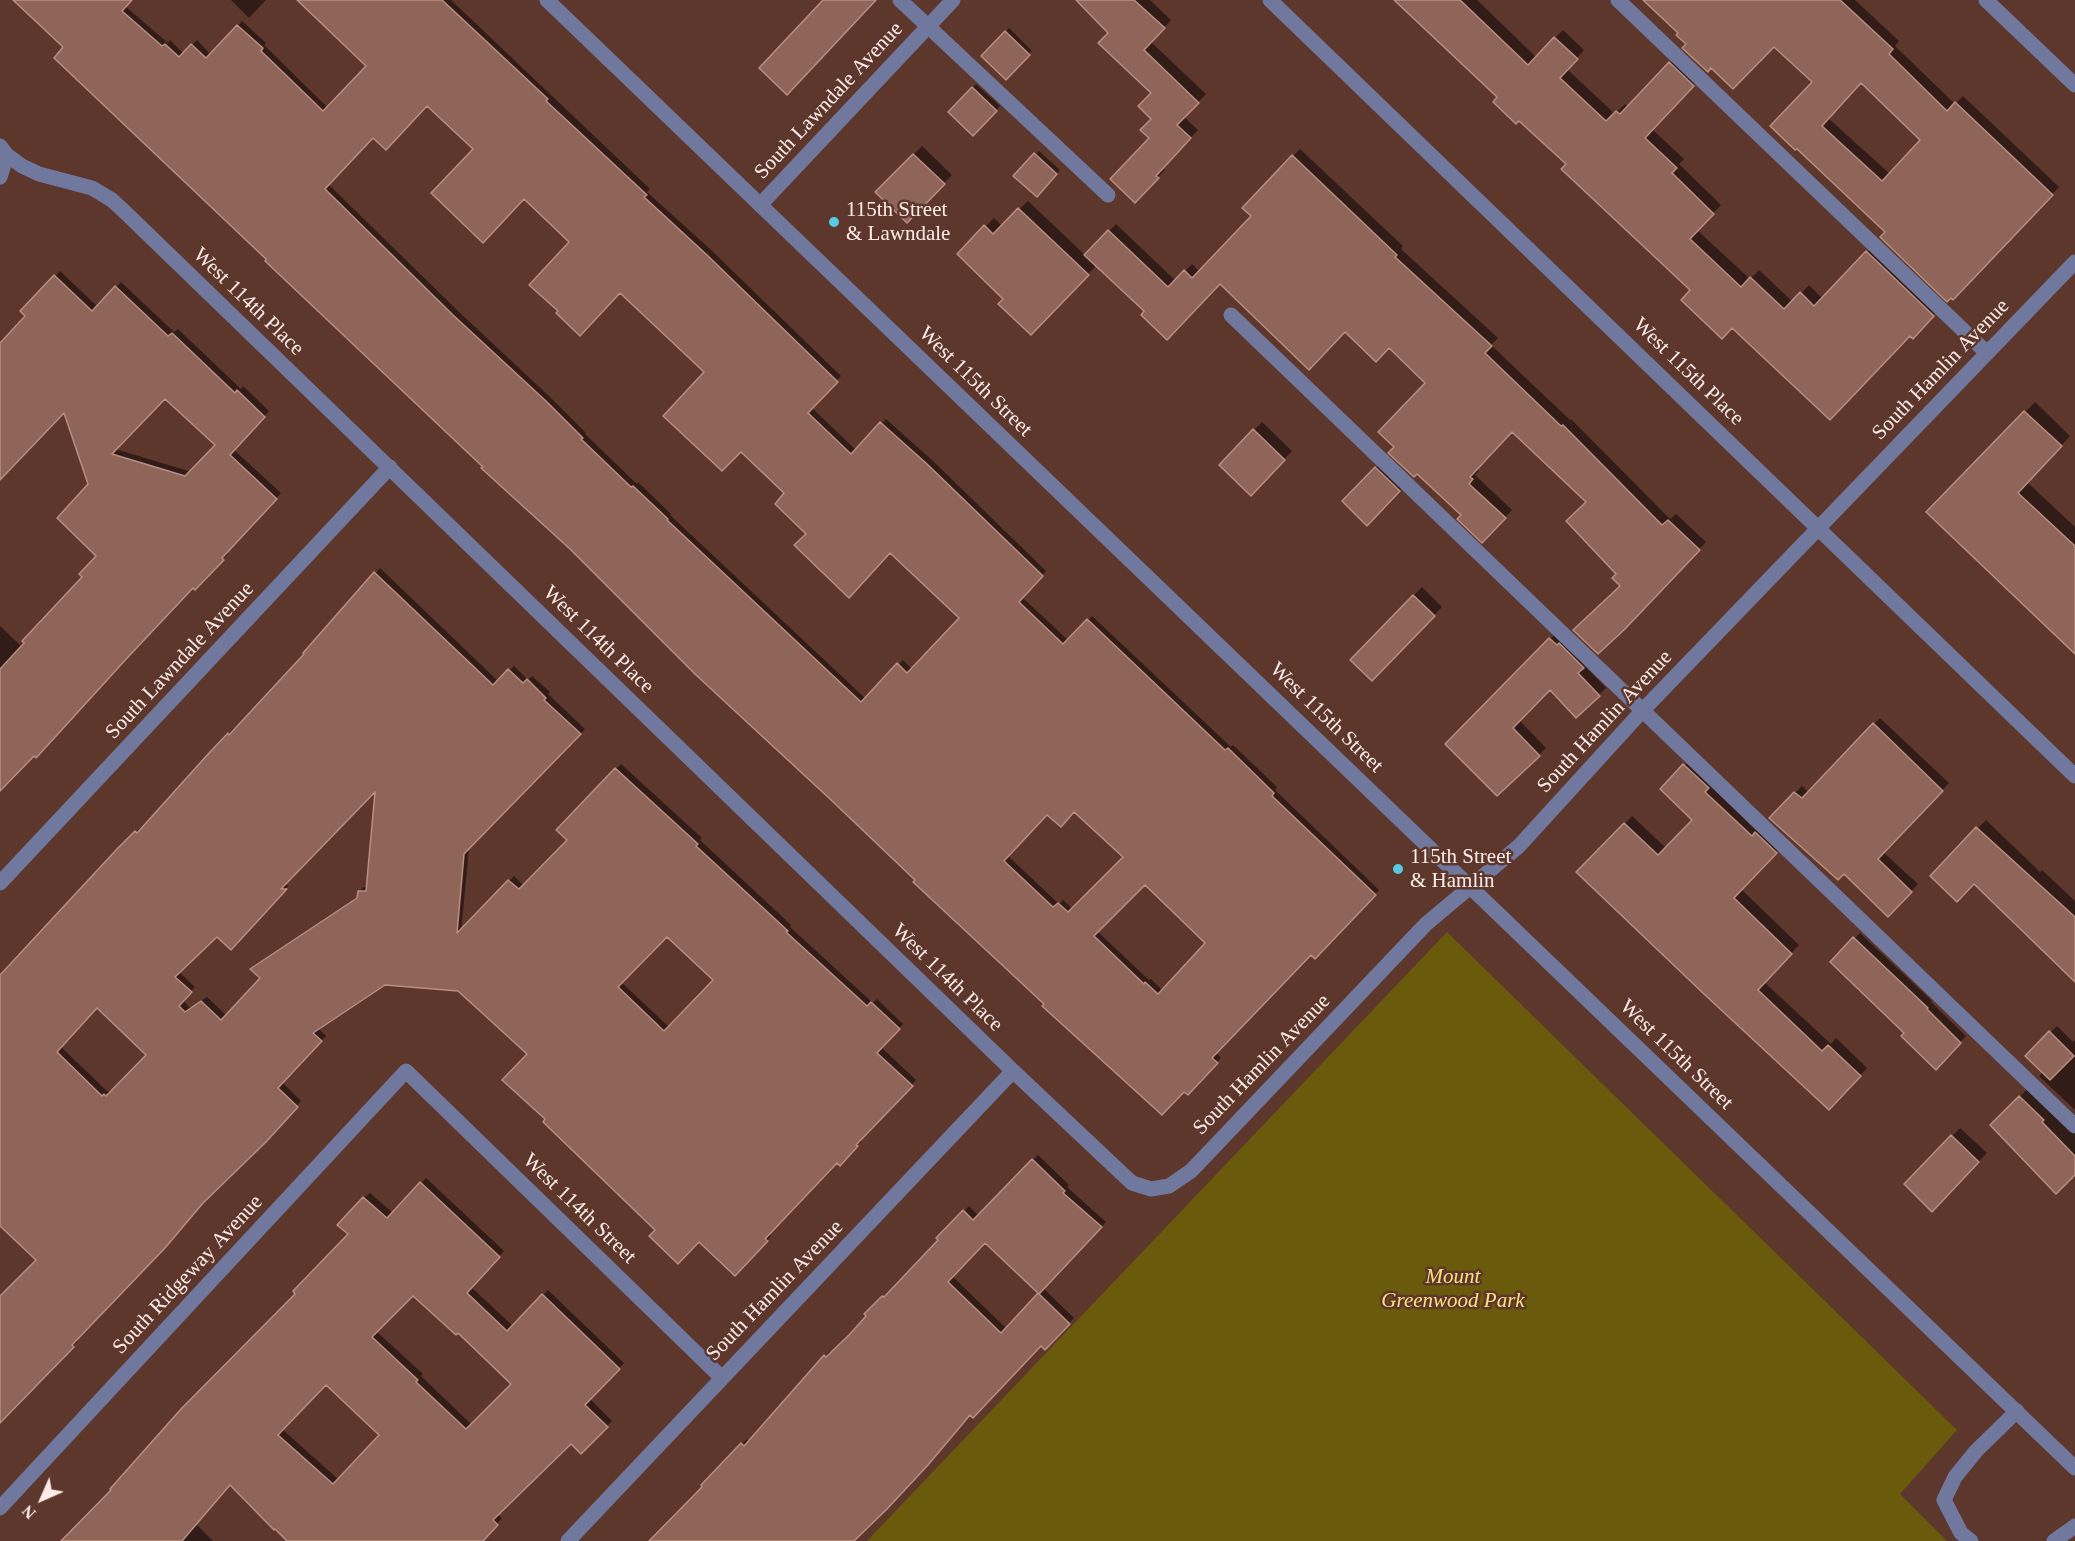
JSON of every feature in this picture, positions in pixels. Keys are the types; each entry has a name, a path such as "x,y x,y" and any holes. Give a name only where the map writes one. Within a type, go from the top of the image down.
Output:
{"street":[{"name":"West 115th Street","path":"547,0 2075,1468"},
{"path":"900,0 1108,195"},
{"name":"South Lawndale Avenue","path":"760,205 953,0"},
{"name":"West 115th Place","path":"1270,0 2075,776"},
{"path":"1618,0 1987,353"},
{"path":"1986,0 2075,86"},
{"path":"0,177 4,150"},
{"name":"West 114th Place","path":"4,150 22,166 39,174 92,189 112,201 1013,1071 1132,1183 1150,1190"},
{"name":"South Hamlin Avenue","path":"1150,1190 1169,1186 1191,1171 1426,924 1519,846 1642,710 2075,262"},
{"path":"1231,315 2075,1126"},
{"name":"South Lawndale Avenue","path":"0,883 390,467"},
{"name":"West 114th Street","path":"406,1071 722,1378"},
{"name":"South Ridgeway Avenue","path":"0,1508 406,1071"},
{"name":"South Hamlin Avenue","path":"568,1541 1013,1071"},
{"path":"1971,1541 1961,1533 1944,1500 1955,1477 1976,1451 2017,1412"},
{"path":"2054,1541 2075,1526"}],"green space":[{"name":"Mount Greenwood Park","path":"1447,932 1957,1430 1900,1494 1947,1541 867,1541"}],"building":[{"path":"13,0 132,0 122,11 162,46 165,44 179,57 191,44 206,58 237,25 263,48 261,51 323,111 366,66 297,0 442,0 548,99 546,101 647,195 644,197 838,382 808,413 851,454 880,422 1043,576 1019,602 1063,644 1087,619 1225,750 1228,748 1274,793 1272,796 1376,895 1315,959 1311,955 1212,1058 1218,1063 1188,1095 1184,1092 1162,1115 1042,1006 1044,1004 913,882 915,880 696,675 570,549 481,468 483,467 54,58 63,47","holes":["427,106 473,149 431,193 483,243 524,199 569,242 529,285 558,311 556,313 580,336 620,293 704,372 663,416 722,471 741,452 784,493 775,504 806,534 794,545 849,598 890,553 959,618 907,673 897,663 861,702 633,486 631,487 581,439 583,438 547,402 453,315 325,189 373,138 386,150","1074,812 1123,857 1068,912 1058,903 1053,907 1004,861 1047,815 1061,827","1145,885 1205,943 1158,994 1145,982 1144,984 1094,936"]},
{"path":"823,0 876,0 787,95 759,68"},
{"path":"1076,0 1134,0 1165,28 1144,50 1199,103 1177,125 1191,138 1156,176 1159,178 1135,203 1110,179 1149,138 1140,130 1151,119 1138,106 1151,93 1098,43 1108,33"},
{"path":"1394,0 1460,0 1528,65 1554,37 1578,59 1560,78 1606,121 1616,111 1620,114 1669,62 1694,86 1645,138 1677,168 1672,173 1714,214 1690,239 1741,287 1750,277 1784,309 1800,292 1814,306 1866,251 1934,316 1913,339 1910,336 1830,420 1732,328 1722,339 1681,300 1690,290 1561,169 1566,164 1519,121 1516,124 1493,102 1497,97"},
{"path":"1643,0 1840,0 1893,49 1889,54 1947,111 1955,102 2053,195 1953,300 1951,298 1947,302 1880,237 1885,232 1770,126 1812,82 1810,80 1774,47 1733,89 1711,68 1708,72 1682,48 1686,44 1676,35 1678,33","holes":["1861,83 1920,140 1882,181 1822,126"]},
{"path":"1005,31 1030,55 1006,80 981,56"},
{"path":"972,87 997,111 973,136 948,112"},
{"path":"1034,153 1057,174 1037,197 1013,176"},
{"path":"913,154 945,184 907,223 875,192"},
{"path":"1292,155 1397,255 1395,257 1492,346 1485,353 1561,426 1563,425 1662,525 1668,520 1700,550 1598,654 1573,630 1620,586 1612,578 1616,574 1566,521 1586,502 1512,432 1470,477 1473,479 1469,484 1506,518 1482,543 1457,519 1461,515 1417,474 1414,477 1388,453 1394,447 1378,432 1425,383 1389,348 1376,362 1345,332 1309,370 1220,284 1167,340 1141,315 1144,311 1084,255 1108,230 1168,287 1184,270 1192,278 1251,216 1242,208"},
{"path":"1018,208 1089,275 1031,335 998,304 1003,299 957,254 984,225 993,234"},
{"path":"54,275 92,311 115,286 168,336 172,333 235,393 237,390 265,417 230,455 277,499 222,558 224,560 195,590 193,588 36,758 34,756 0,791 0,669 24,643 22,641 82,577 79,574 96,556 57,518 88,484 64,413 0,480 0,343 25,316 20,311","holes":["165,399 215,445 185,476 112,454"]},
{"path":"2024,411 2062,446 2018,493 2075,546 2075,654 1926,512"},
{"path":"1253,429 1285,460 1251,496 1219,465"},
{"path":"1375,467 1400,491 1367,526 1342,501"},
{"path":"374,572 493,685 508,669 523,683 527,679 546,698 544,700 581,734 464,854 457,933 508,880 519,889 567,840 556,830 615,768 698,844 696,846 788,931 786,932 867,1006 871,1002 900,1029 877,1053 913,1086 856,1145 858,1146 840,1166 837,1163 765,1239 768,1241 735,1276 699,1242 678,1264 649,1236 655,1230 543,1122 545,1119 502,1080 527,1054 458,991 385,985 313,1033 322,1041 278,1088 298,1107 266,1142 203,1203 165,1248 72,1345 74,1347 0,1423 0,1296 36,1260 0,1226 0,975 117,849 135,831 137,833 303,653","holes":["375,792 366,891 358,891 357,898 250,969 260,978 221,1020 201,1001 185,1012 179,1006 192,992 175,977 217,937 231,950 287,889 281,889","667,937 713,980 664,1031 618,987","97,1008 146,1055 106,1096 104,1094 102,1096 57,1052"]},
{"path":"1413,595 1435,616 1372,681 1350,660"},
{"path":"1549,638 1557,645 1559,643 1584,668 1578,673 1600,696 1576,718 1550,690 1513,728 1540,756 1497,796 1445,744"},
{"path":"1873,723 1943,791 1878,859 1912,892 1888,917 1844,874 1838,880 1769,818 1794,792 1802,798"},
{"path":"1683,764 1709,788 1705,792 1752,836 1755,832 1777,853 1734,898 1792,954 1758,990 1822,1051 1828,1045 1861,1076 1829,1110 1576,872 1624,823 1658,855 1692,820 1660,789"},
{"path":"1976,827 2075,917 2075,982 1974,884 1957,902 1930,876"},
{"path":"1853,937 1928,1008 1961,1043 1936,1070 1901,1036 1904,1033 1830,962"},
{"path":"2049,1031 2074,1056 2050,1080 2025,1056"},
{"path":"2019,1096 2044,1120 2042,1122 2075,1156 2075,1175 2056,1194 1990,1125"},
{"path":"1951,1135 1979,1162 1932,1212 1904,1184"},
{"path":"1032,1159 1065,1191 1063,1193 1102,1227 1039,1294 1070,1324 1045,1350 1041,1346 973,1418 970,1415 887,1509 854,1541 649,1541 741,1443 744,1446 824,1355 826,1357 850,1334 866,1316 864,1314 882,1296 884,1297 963,1210 973,1220","holes":["985,1243 1038,1293 1001,1333 948,1282"]},
{"path":"420,1182 500,1257 467,1293 507,1331 542,1294 620,1369 585,1405 608,1427 581,1454 571,1444 493,1520 498,1525 483,1541 287,1541 230,1485 182,1541 61,1541 111,1490 181,1409 295,1294 293,1291 348,1234 337,1225 363,1197 387,1218","holes":["413,1296 456,1335 458,1333 511,1384 466,1429 372,1337","326,1385 379,1435 333,1484 278,1435"]}],"place":[{"name":"115th Street & Lawndale","path":"834,222"},
{"name":"115th Street & Hamlin","path":"1398,869"}]}
